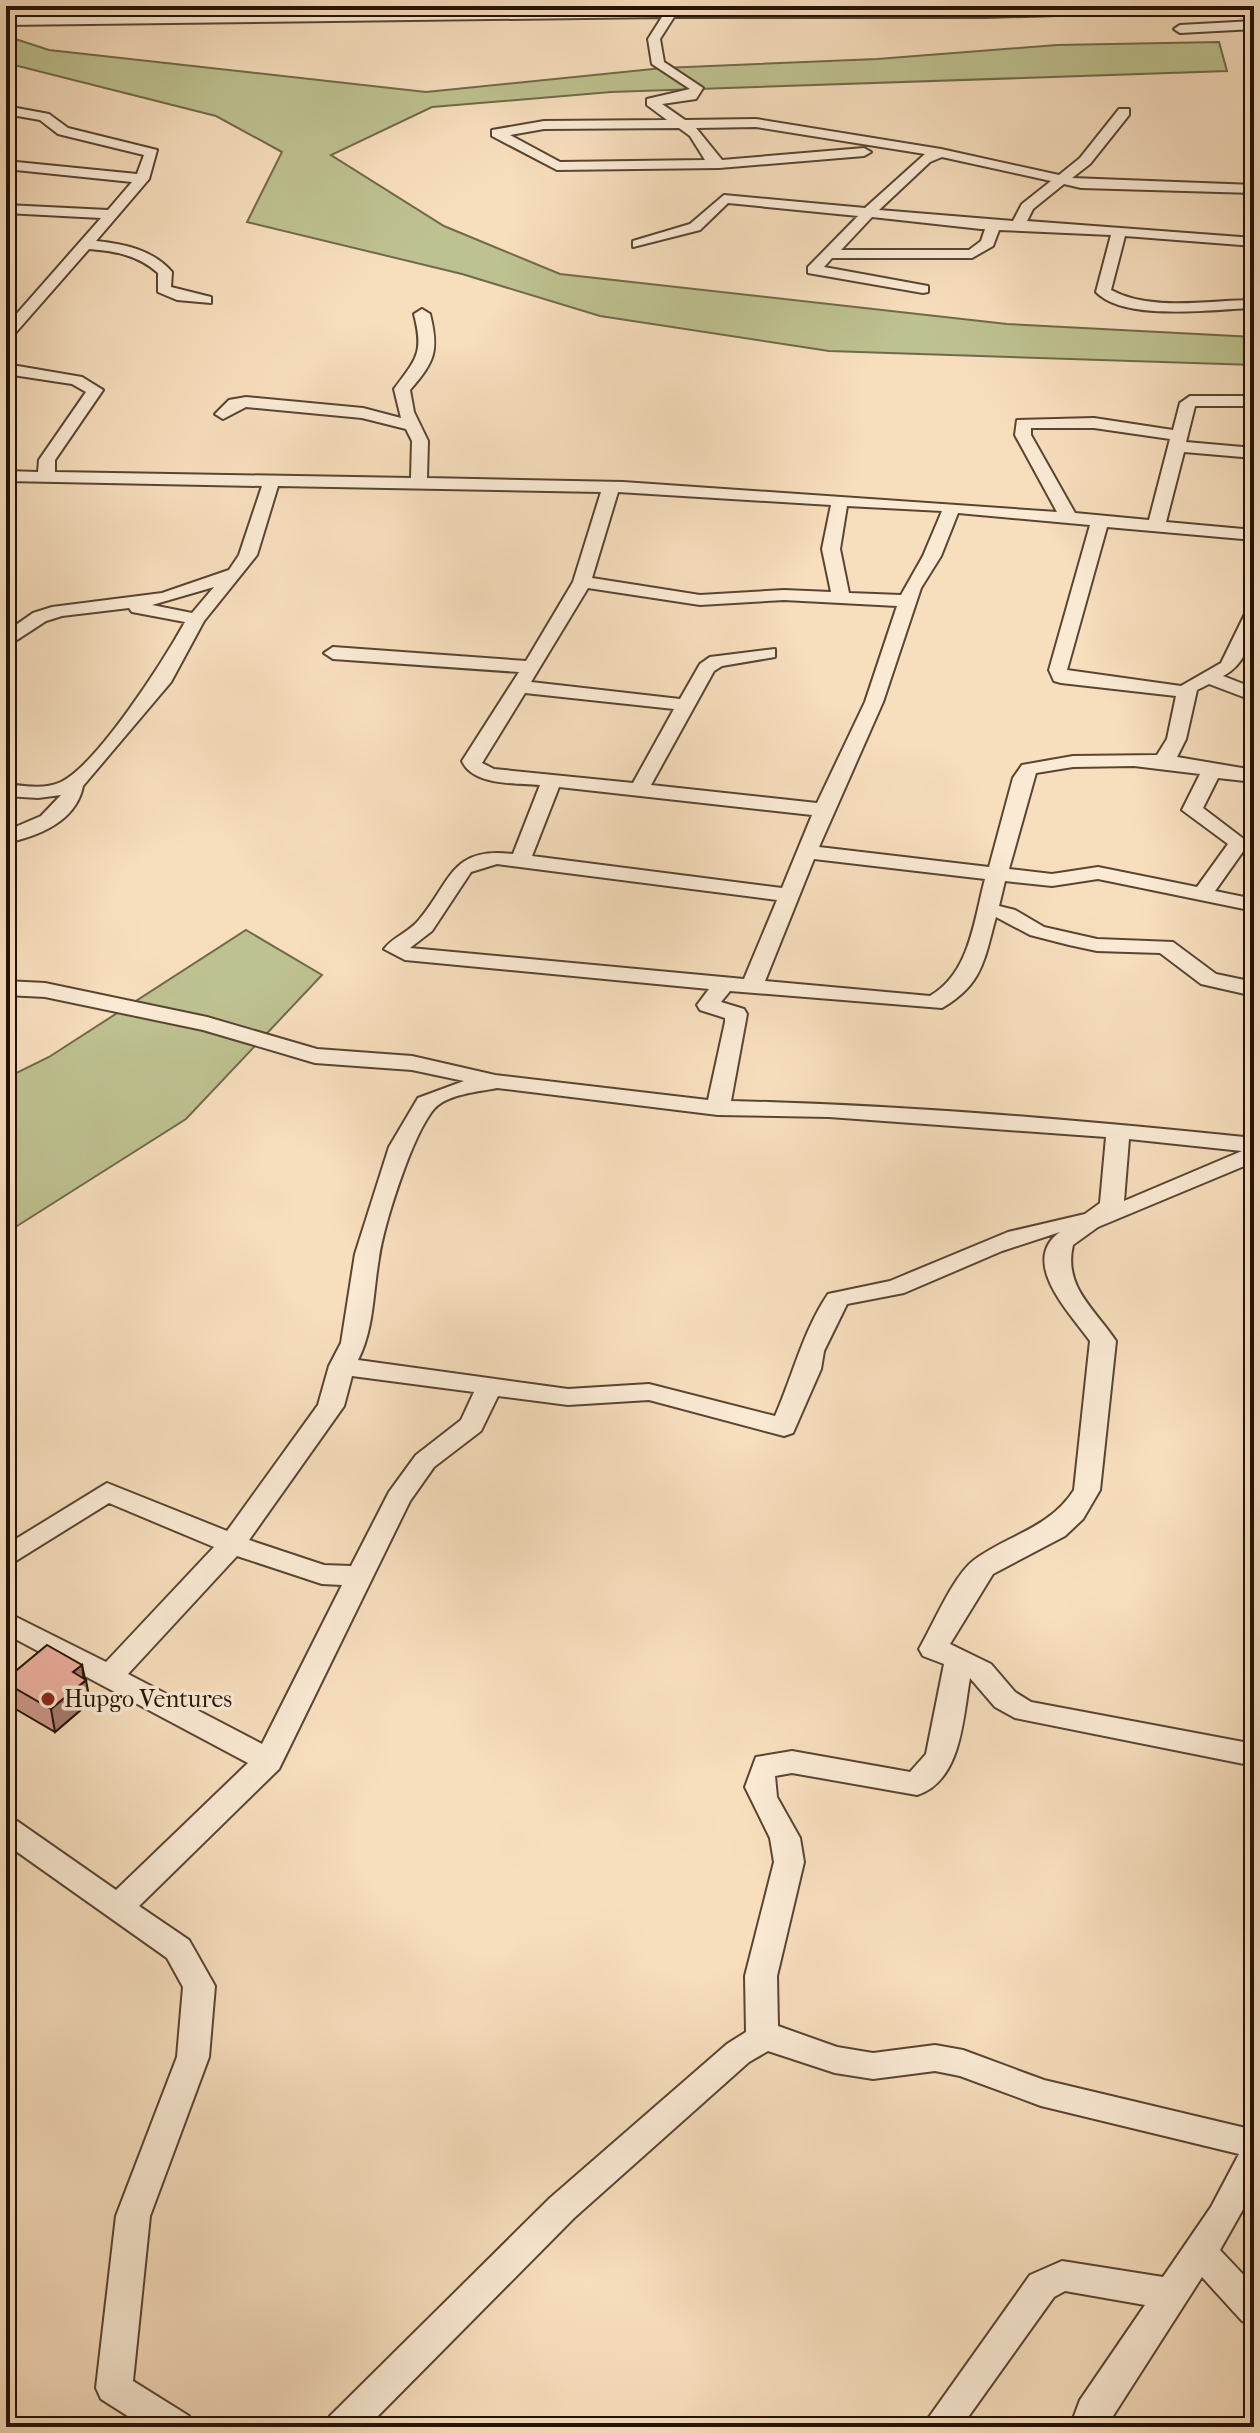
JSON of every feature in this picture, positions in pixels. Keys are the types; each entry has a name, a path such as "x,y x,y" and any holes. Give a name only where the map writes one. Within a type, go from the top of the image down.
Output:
{"street":[{"path":"6,21 668,16 746,12 1152,11 1231,6"},
{"path":"668,16 654,39 658,64 697,88 691,96 652,102 677,123 690,129 705,155 719,164"},
{"path":"1180,29 1254,25"},
{"path":"6,110 44,117 63,131 152,153 142,179 6,335"},
{"path":"1018,225 1027,207 1063,179 1107,137 1124,112"},
{"path":"908,149 719,164 557,166 497,134 544,125 783,125 816,135 941,153 1099,185 1254,189"},
{"path":"923,289 814,271 925,159 941,153"},
{"path":"6,165 142,179"},
{"path":"638,244 690,231 728,198 993,225 1254,242"},
{"path":"6,209 112,214"},
{"path":"828,254 972,254 988,243 993,225"},
{"path":"1119,231 1103,292 1111,299 1143,303 1254,304"},
{"path":"86,244 117,246 153,259 165,272 163,289 177,296 206,300"},
{"path":"419,484 420,441 412,426 402,389 403,383 421,367 429,343 422,314"},
{"path":"6,369 76,380 91,385 95,390 71,419 47,460 46,477"},
{"path":"1156,526 1190,401 1254,401"},
{"path":"223,414 235,403 246,402 363,413 412,426"},
{"path":"1069,518 1023,435 1023,423 1094,423 1254,453"},
{"path":"7,477 611,487 952,507 1254,535"},
{"path":"6,790 50,793 73,785 164,678 196,619 248,555 271,483"},
{"path":"611,487 582,582 560,625 517,686 472,761 474,766 490,774 824,810"},
{"path":"840,500 831,549 841,597"},
{"path":"751,988 824,810 874,702 909,601 952,507"},
{"path":"1100,521 1058,670 1061,677 1186,692"},
{"path":"6,642 18,628 57,608 162,598 236,573"},
{"path":"582,582 700,600 760,595 909,601"},
{"path":"120,604 196,619"},
{"path":"1162,761 1169,756 1173,745 1186,692 1190,686 1229,666 1254,614"},
{"path":"333,653 533,667"},
{"path":"639,790 711,664 768,653"},
{"path":"1209,677 1254,695"},
{"path":"517,686 686,705"},
{"path":"789,895 521,859 485,860 464,868 425,927 395,949 405,954 934,1003 957,990 965,980 1023,778 1029,769 1061,762 1162,761 1211,772 1254,776"},
{"path":"1202,894 1239,843 1192,810 1211,772"},
{"path":"521,859 552,781"},
{"path":"6,837 23,834 53,818 73,792 73,785"},
{"path":"807,852 1052,880 1098,873 1254,905"},
{"path":"987,909 1055,936 1097,945 1165,947 1209,979 1254,989"},
{"path":"718,1108 736,1022 736,1014 708,1005 723,985"},
{"path":"6,988 45,990 207,1024 304,1054 412,1063 497,1081 718,1108 829,1110 1118,1131 1254,1145"},
{"path":"109,1677 232,1544 331,1406 342,1366 354,1343 367,1254 401,1147 426,1103 457,1089 497,1081"},
{"path":"1118,1131 1112,1206 1062,1242 1056,1270 1075,1310 1094,1326 1103,1341 1087,1490 1073,1513 1055,1529 983,1567 972,1580 933,1649 982,1668 1003,1700 1025,1711 1254,1755"},
{"path":"342,1366 491,1384 568,1397 649,1392 784,1427 808,1369 811,1351 837,1299 857,1292 900,1287 1032,1229 1080,1227 1254,1154"},
{"path":"119,1906 269,1761 398,1498 425,1461 472,1425 491,1384"},
{"path":"6,1558 107,1492 232,1544 322,1574 360,1576"},
{"path":"6,1622 269,1761"},
{"path":"763,2038 761,1977 789,1860 785,1836 760,1793 760,1773 766,1765 792,1762 917,1784 940,1758 959,1659"},
{"path":"6,1829 178,1949 199,1986 193,2057 133,2216 114,2388 176,2427"},
{"path":"343,2427 562,2208 738,2053 763,2038 779,2039 835,2060 873,2066 935,2058 963,2063 1041,2093 1254,2144"},
{"path":"1088,2427 1093,2411 1223,2217 1254,2157"},
{"path":"1200,2252 1254,2310"},
{"path":"940,2427 1042,2286 1062,2276 1172,2294"}],"green space":[{"path":"6,36 49,50 426,92 663,68 877,59 1057,45 1219,42 1227,71 611,92 432,107 331,155 444,226 560,274 1007,324 1254,337 1254,365 829,351 600,316 462,274 247,222 282,152 216,116 6,63"},
{"path":"246,930 322,975 186,1119 6,1233 6,1078 49,1057"}],"building":[{"path":"47,1645 82,1665 73,1672 86,1680 51,1709 6,1683 6,1679"}],"place":[{"name":"Hupgo Ventures","path":"48,1699"}]}
